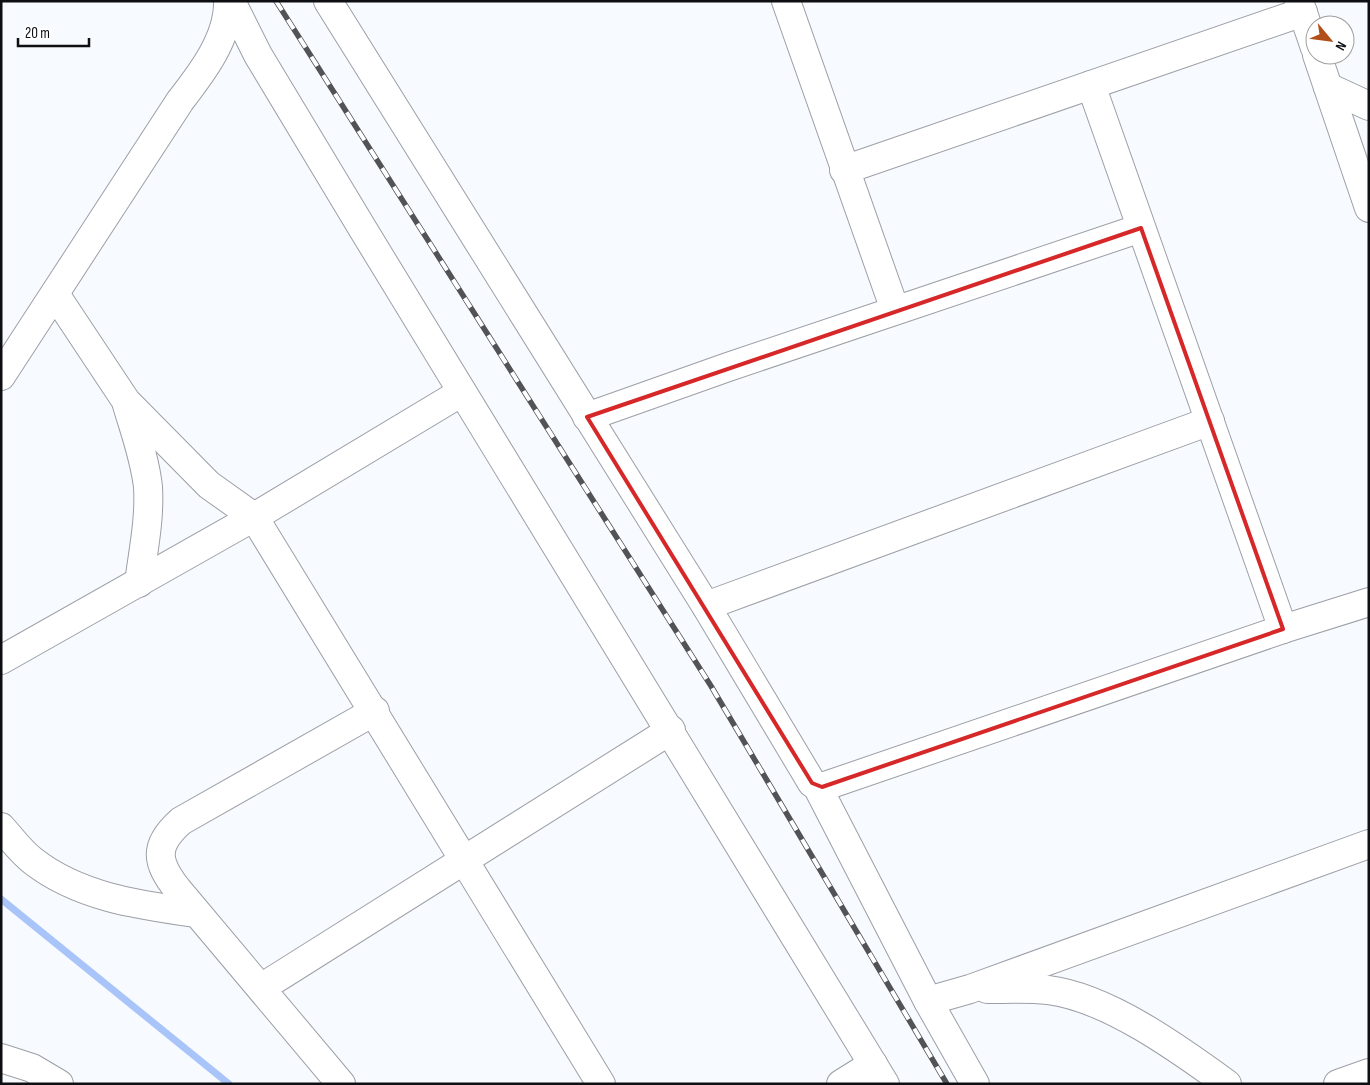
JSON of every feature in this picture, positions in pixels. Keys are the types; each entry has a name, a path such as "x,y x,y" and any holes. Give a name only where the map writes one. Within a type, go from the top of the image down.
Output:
{"street":[{"path":"1,376 209,60 225,23 229,1"},
{"path":"229,1 263,63 462,392 671,730 879,1074 841,1084"},
{"path":"328,1 706,606 812,783 817,786 928,1001 975,1084"},
{"path":"786,1 844,170 895,310"},
{"path":"844,170 1091,85 1301,7"},
{"path":"1320,65 1369,208"},
{"path":"1091,85 1283,629"},
{"path":"1328,87 1369,106"},
{"path":"587,417 895,310 1141,228"},
{"path":"55,294 126,401 210,486 254,517 375,711 464,861 601,1084"},
{"path":"1,660 254,517 462,392"},
{"path":"126,401 142,455 148,488 147,518 139,583"},
{"path":"706,606 1210,421"},
{"path":"817,786 825,786 1283,629 1369,602"},
{"path":"341,1084 196,913 162,869 160,854 162,842 181,821 375,711"},
{"path":"261,988 671,730"},
{"path":"1,827 31,860 63,880 108,898 146,906 196,913"},
{"path":"928,1001 970,989 1369,844"},
{"path":"970,989 1047,990 1082,999 1116,1014 1170,1044 1227,1084"},
{"path":"1,1058 32,1068 59,1084"},
{"path":"1338,1084 1369,1072"}],"highlighted area":[{"path":"1141,228 1283,629 822,787 812,783 587,417"}],"waterway":[{"path":"1,899 229,1084"}],"railway":[{"path":"276,1 711,686 947,1084"}]}
